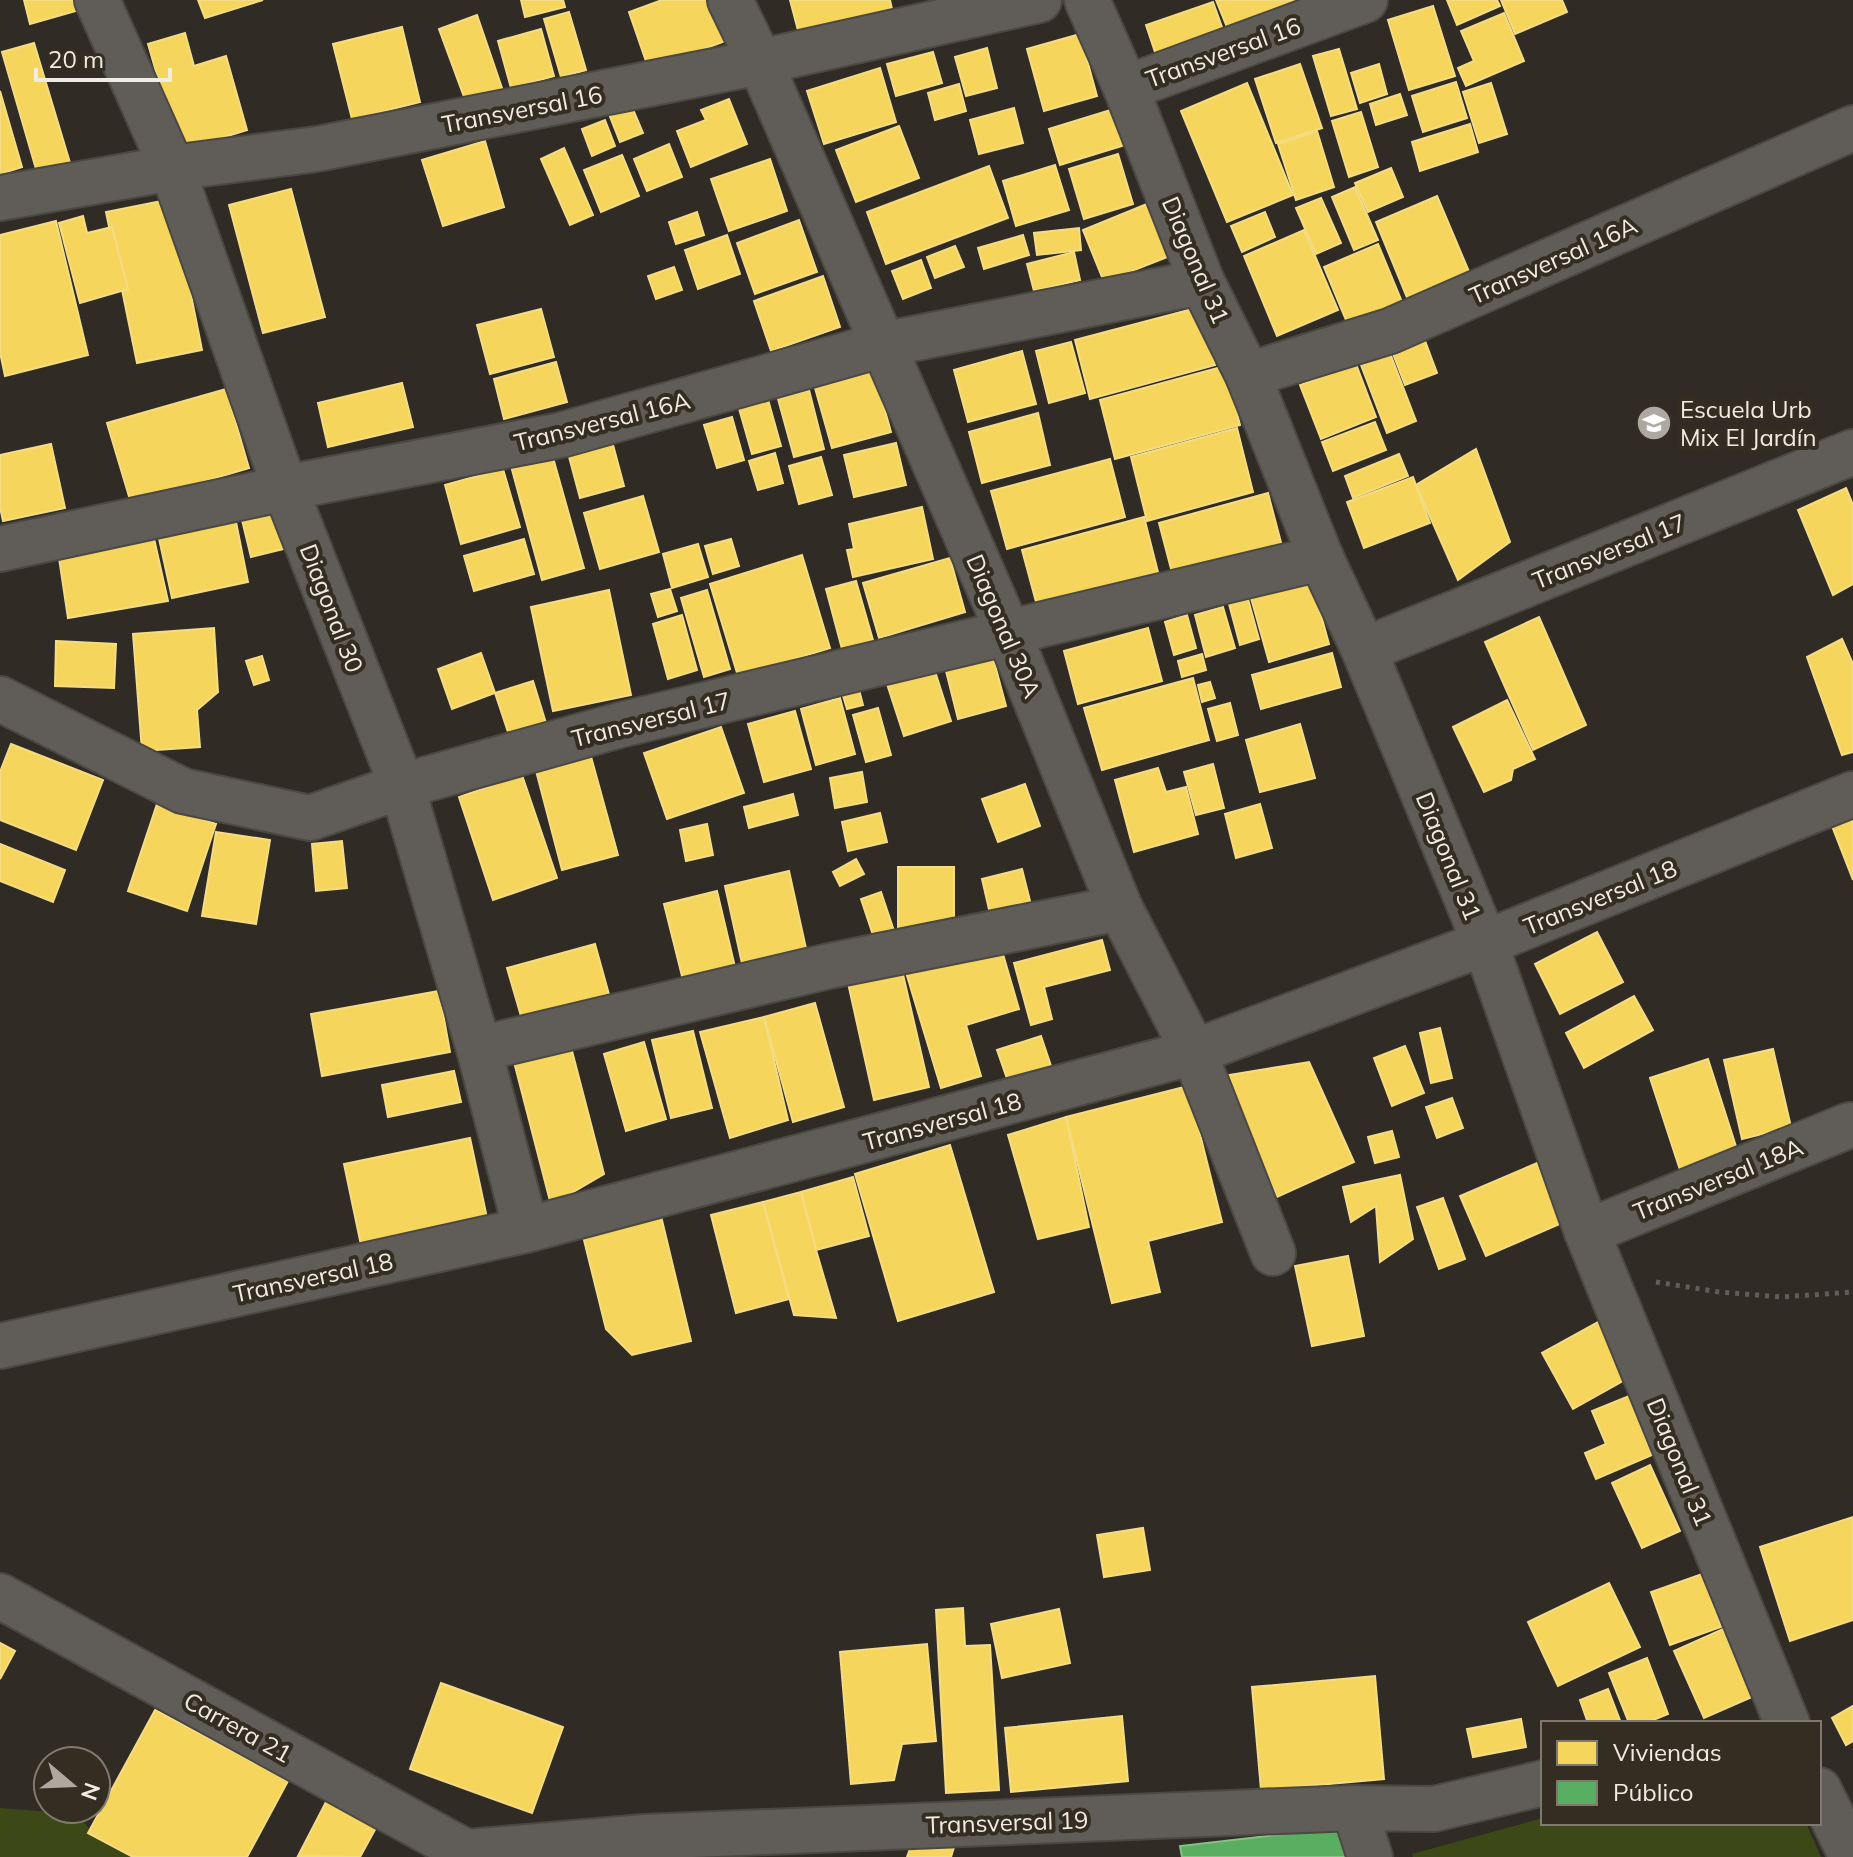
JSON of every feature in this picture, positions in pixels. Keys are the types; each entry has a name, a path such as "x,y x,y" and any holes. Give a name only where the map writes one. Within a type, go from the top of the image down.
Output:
{"street":[{"name":"Diagonal 30","path":"97,0 172,168 285,488 402,786 479,1049 526,1230"},
{"name":"Diagonal 30A","path":"730,0 760,62 1009,634 1120,908 1194,1052 1273,1253"},
{"name":"Transversal 16","path":"0,198 172,168 317,149 760,62 1039,0"},
{"name":"Diagonal 31","path":"1087,0 1126,88 1202,282 1248,375 1321,558 1364,650 1485,943 1587,1232 1785,1721"},
{"name":"Transversal 16","path":"1126,88 1365,0"},
{"name":"Transversal 16A","path":"1248,375 1390,331 1853,128"},
{"name":"Transversal 16A","path":"0,549 285,488 561,435 881,345 1202,282"},
{"name":"Transversal 17","path":"1364,650 1853,452"},
{"name":"Transversal 17","path":"0,699 183,791 310,818 402,786 620,725 1321,558"},
{"name":"Transversal 18","path":"0,1346 526,1230 1194,1052 1485,943 1853,794"},
{"path":"479,1049 829,966 1120,908"},
{"name":"Transversal 18A","path":"1587,1232 1850,1125"},
{"name":"Carrera 21","path":"0,1596 472,1854"},
{"name":"Transversal 19","path":"472,1854 644,1837 1354,1808 1434,1809 1541,1783"},
{"path":"1832,1794 1852,1857"},
{"path":"1354,1808 1370,1857"}],"path":[{"path":"1604,1274 1719,1292 1782,1297 1853,1292"}],"green space":[{"path":"0,1808 32,1810 32,1825 86,1825 97,1838 133,1857 0,1857"},
{"path":"1541,1819 1541,1825 1807,1825 1821,1857 1413,1857 1412,1854"}],"building: Viviendas":[{"path":"24,0 76,0 79,10 30,24"},
{"path":"198,0 263,0 205,18"},
{"path":"521,0 563,0 565,7 525,17"},
{"path":"662,0 714,0 728,40 649,70 629,12"},
{"path":"790,0 890,0 892,9 799,34"},
{"path":"1216,0 1296,0 1300,8 1231,37"},
{"path":"1447,0 1497,0 1500,6 1457,25"},
{"path":"1501,0 1562,0 1567,12 1515,34"},
{"path":"1213,2 1228,44 1160,67 1146,25"},
{"path":"1433,6 1455,76 1409,90 1388,20"},
{"path":"569,12 586,70 561,77 544,19"},
{"path":"1504,13 1524,61 1466,86 1458,68 1474,61 1461,31"},
{"path":"477,15 503,91 467,105 439,29"},
{"path":"402,27 420,102 352,119 333,44"},
{"path":"541,29 554,76 511,88 498,41"},
{"path":"185,33 194,66 226,56 247,130 179,151 148,44"},
{"path":"1080,34 1097,96 1044,111 1027,49"},
{"path":"34,43 71,166 38,176 2,52"},
{"path":"987,48 997,88 966,96 955,57"},
{"path":"1339,49 1357,109 1331,116 1313,56"},
{"path":"933,52 942,83 896,96 887,64"},
{"path":"1300,64 1322,128 1276,143 1255,79"},
{"path":"1379,64 1387,94 1360,103 1351,73"},
{"path":"880,68 896,122 824,144 807,91"},
{"path":"1456,82 1467,118 1423,132 1412,96"},
{"path":"1247,83 1293,195 1227,222 1181,111"},
{"path":"1491,83 1507,134 1479,143 1463,92"},
{"path":"959,84 966,111 935,120 928,93"},
{"path":"0,91 22,167 0,174"},
{"path":"1400,94 1407,115 1376,125 1370,104"},
{"path":"729,99 747,144 691,167 677,131 706,120 701,110"},
{"path":"629,100 643,133 620,142 607,109"},
{"path":"1014,108 1023,143 979,154 970,120"},
{"path":"1117,108 1128,144 1060,165 1049,129"},
{"path":"1361,112 1378,167 1349,177 1332,121"},
{"path":"605,120 615,146 592,156 582,129"},
{"path":"1470,124 1478,152 1420,171 1412,142"},
{"path":"899,126 919,178 856,202 836,150"},
{"path":"1317,131 1334,187 1296,200 1278,144"},
{"path":"485,141 504,207 443,226 422,160"},
{"path":"669,144 682,177 647,191 634,159"},
{"path":"564,148 593,215 570,225 541,159"},
{"path":"1118,154 1133,204 1084,219 1069,169"},
{"path":"622,155 639,196 601,212 584,170"},
{"path":"770,159 787,211 729,231 711,179"},
{"path":"1055,165 1069,210 1016,226 1003,181"},
{"path":"989,166 1008,218 886,264 867,212"},
{"path":"1391,168 1403,197 1368,212 1355,183"},
{"path":"1355,187 1378,240 1354,250 1332,197"},
{"path":"291,189 325,317 263,333 229,205"},
{"path":"1437,196 1470,274 1408,300 1376,222"},
{"path":"1321,198 1341,243 1316,254 1296,208"},
{"path":"172,199 202,350 137,363 106,212"},
{"path":"1149,203 1170,256 1104,282 1083,230"},
{"path":"697,212 704,235 676,244 669,222"},
{"path":"1265,212 1275,237 1242,252 1231,226"},
{"path":"83,216 87,233 112,227 128,289 80,303 59,223"},
{"path":"799,220 817,272 755,294 737,243"},
{"path":"56,221 88,355 5,376 0,352 0,235"},
{"path":"1079,228 1081,250 1037,255 1034,233"},
{"path":"1304,230 1338,310 1277,336 1244,256"},
{"path":"727,235 740,274 698,289 685,250"},
{"path":"1023,235 1029,255 984,269 978,248"},
{"path":"1378,244 1402,302 1348,325 1324,267"},
{"path":"955,246 964,267 935,278 927,257"},
{"path":"1074,252 1080,280 1034,291 1027,264"},
{"path":"921,260 931,288 903,299 892,271"},
{"path":"674,267 682,290 656,299 648,276"},
{"path":"823,276 840,327 771,351 754,301"},
{"path":"1200,307 1215,365 1090,399 1075,340"},
{"path":"541,309 554,357 490,374 477,325"},
{"path":"1424,338 1437,373 1405,385 1392,351"},
{"path":"1071,342 1085,393 1049,403 1036,351"},
{"path":"1022,351 1036,404 968,422 954,370"},
{"path":"1390,353 1416,421 1387,433 1361,365"},
{"path":"556,362 567,402 504,419 494,379"},
{"path":"1356,364 1376,417 1321,439 1300,385"},
{"path":"1225,366 1240,425 1115,459 1100,400"},
{"path":"874,371 891,432 832,448 815,388"},
{"path":"402,383 413,427 328,447 318,403"},
{"path":"226,389 249,468 131,503 107,423"},
{"path":"809,390 824,449 794,457 778,399"},
{"path":"767,396 781,446 752,454 738,405"},
{"path":"1038,413 1050,465 982,483 969,432"},
{"path":"732,417 744,460 717,468 704,425"},
{"path":"1375,422 1386,450 1333,471 1322,442"},
{"path":"1237,428 1253,492 1147,521 1131,457"},
{"path":"612,441 624,486 580,498 568,453"},
{"path":"896,443 906,485 854,497 844,455"},
{"path":"51,444 65,508 3,521 0,455"},
{"path":"1476,449 1510,542 1458,580 1416,485"},
{"path":"775,453 783,483 758,490 749,461"},
{"path":"552,454 584,568 542,580 511,466"},
{"path":"1399,454 1408,476 1353,498 1345,476"},
{"path":"821,457 832,495 799,504 789,466"},
{"path":"1110,459 1125,517 1007,549 991,491"},
{"path":"503,469 520,527 461,544 445,485"},
{"path":"1413,477 1430,523 1364,548 1347,502"},
{"path":"1846,488 1853,505 1853,584 1833,595 1798,510"},
{"path":"1268,493 1284,554 1175,584 1159,523"},
{"path":"643,496 659,552 600,569 584,513"},
{"path":"290,507 300,545 251,557 242,520"},
{"path":"922,507 933,559 853,577 847,550 854,549 849,524"},
{"path":"235,517 248,582 172,598 158,534"},
{"path":"1144,517 1160,580 1039,613 1022,550"},
{"path":"153,534 168,601 68,618 59,558"},
{"path":"524,539 534,574 474,591 464,556"},
{"path":"731,539 739,566 713,574 705,546"},
{"path":"698,544 708,577 672,588 663,554"},
{"path":"802,555 830,648 738,676 710,584"},
{"path":"950,558 965,612 879,638 863,583"},
{"path":"856,581 873,640 842,649 826,589"},
{"path":"1312,582 1329,644 1269,662 1251,598"},
{"path":"670,589 677,611 658,617 651,594"},
{"path":"609,590 631,695 553,711 531,607"},
{"path":"707,590 730,669 704,677 681,598"},
{"path":"1248,599 1259,639 1240,645 1229,604"},
{"path":"1223,607 1235,648 1206,657 1195,615"},
{"path":"682,615 697,670 668,679 653,624"},
{"path":"1187,615 1196,648 1174,655 1165,622"},
{"path":"1539,617 1586,725 1533,750 1485,642"},
{"path":"214,628 218,692 197,710 200,747 142,751 133,634"},
{"path":"1148,628 1162,681 1078,704 1064,651"},
{"path":"1842,639 1853,664 1853,752 1842,755 1807,657"},
{"path":"56,641 116,644 114,688 55,686"},
{"path":"991,650 1006,706 958,719 944,663"},
{"path":"481,653 495,693 452,709 438,669"},
{"path":"1332,653 1341,687 1261,709 1252,675"},
{"path":"1202,654 1206,670 1182,677 1178,661"},
{"path":"262,656 269,680 254,685 246,661"},
{"path":"932,662 951,721 904,736 885,678"},
{"path":"856,678 863,705 847,709 839,682"},
{"path":"1193,678 1209,740 1102,770 1084,708"},
{"path":"533,681 546,723 509,735 495,693"},
{"path":"1210,682 1215,698 1202,702 1198,685"},
{"path":"840,698 855,754 816,765 801,709"},
{"path":"1507,700 1535,759 1513,769 1511,780 1484,792 1453,727"},
{"path":"1230,703 1238,735 1217,741 1208,709"},
{"path":"878,708 891,755 866,762 853,715"},
{"path":"795,711 811,769 764,782 748,724"},
{"path":"1300,724 1315,778 1260,792 1246,740"},
{"path":"721,727 744,793 667,819 644,753"},
{"path":"11,744 103,780 76,850 0,820 0,772"},
{"path":"590,753 618,855 562,870 535,767"},
{"path":"1213,764 1224,808 1196,815 1184,772"},
{"path":"1158,768 1166,792 1186,787 1198,834 1134,852 1115,780"},
{"path":"862,772 867,802 835,808 830,778"},
{"path":"522,775 557,878 493,900 459,797"},
{"path":"1025,784 1040,826 998,842 982,799"},
{"path":"793,794 798,815 749,828 744,807"},
{"path":"157,804 216,824 187,911 128,891"},
{"path":"1260,804 1272,848 1236,858 1225,814"},
{"path":"880,813 887,842 848,851 842,822"},
{"path":"1853,818 1853,880 1832,826"},
{"path":"707,824 713,855 686,861 680,830"},
{"path":"216,832 270,840 256,924 202,916"},
{"path":"342,841 347,888 316,891 312,844"},
{"path":"0,844 65,870 53,902 0,881"},
{"path":"856,859 864,874 840,886 833,872"},
{"path":"898,867 954,867 954,935 898,935"},
{"path":"1022,869 1032,909 991,918 982,879"},
{"path":"789,871 807,953 743,968 725,886"},
{"path":"717,891 735,967 683,980 664,904"},
{"path":"881,892 894,931 874,938 861,899"},
{"path":"1597,932 1623,982 1560,1014 1535,964"},
{"path":"998,937 1019,1009 966,1025 981,1076 941,1088 904,966"},
{"path":"1102,940 1110,970 1044,987 1052,1019 1031,1025 1014,963"},
{"path":"595,944 610,998 523,1023 507,968"},
{"path":"902,970 929,1087 874,1100 848,983"},
{"path":"439,991 450,1052 322,1076 311,1014"},
{"path":"1634,996 1653,1030 1584,1068 1566,1033"},
{"path":"815,1003 844,1107 793,1122 764,1017"},
{"path":"764,1017 788,1120 730,1138 700,1032"},
{"path":"1440,1028 1452,1078 1431,1083 1420,1033"},
{"path":"693,1031 712,1108 671,1118 652,1040"},
{"path":"1041,1036 1054,1075 1011,1090 997,1050"},
{"path":"644,1042 666,1119 626,1131 604,1054"},
{"path":"1405,1046 1424,1093 1392,1106 1374,1058"},
{"path":"571,1047 604,1174 551,1205 514,1062"},
{"path":"1773,1049 1791,1127 1742,1139 1724,1060"},
{"path":"1708,1059 1739,1156 1682,1176 1650,1078"},
{"path":"1309,1062 1354,1162 1277,1197 1223,1076"},
{"path":"454,1071 461,1102 388,1117 382,1085"},
{"path":"1188,1086 1222,1222 1148,1241 1160,1292 1112,1303 1066,1117"},
{"path":"1452,1098 1463,1128 1437,1138 1426,1107"},
{"path":"1066,1117 1089,1227 1038,1239 1008,1135"},
{"path":"1392,1131 1399,1157 1375,1163 1368,1137"},
{"path":"470,1138 487,1218 361,1245 344,1164"},
{"path":"950,1145 994,1292 898,1321 855,1174"},
{"path":"1537,1163 1562,1223 1486,1256 1460,1196"},
{"path":"1400,1175 1413,1239 1380,1262 1376,1206 1351,1222 1343,1187"},
{"path":"853,1177 869,1236 816,1250 801,1192"},
{"path":"801,1192 836,1318 794,1315 763,1202"},
{"path":"1443,1198 1465,1259 1439,1269 1417,1207"},
{"path":"763,1202 789,1299 736,1313 711,1215"},
{"path":"661,1216 691,1341 632,1355 606,1329 583,1236"},
{"path":"1348,1256 1364,1336 1312,1346 1295,1266"},
{"path":"1607,1317 1637,1373 1573,1409 1542,1353"},
{"path":"1629,1396 1652,1455 1596,1479 1585,1453 1606,1444 1592,1411"},
{"path":"1650,1465 1680,1531 1642,1548 1612,1483"},
{"path":"1853,1517 1853,1620 1790,1641 1760,1547"},
{"path":"1143,1528 1150,1570 1104,1577 1097,1535"},
{"path":"1702,1574 1721,1627 1670,1645 1651,1592"},
{"path":"1609,1583 1640,1647 1558,1686 1528,1622"},
{"path":"963,1608 965,1646 990,1645 999,1790 946,1793 936,1610"},
{"path":"1059,1609 1070,1663 1002,1678 991,1624"},
{"path":"1723,1629 1752,1697 1704,1718 1674,1651"},
{"path":"0,1643 15,1651 0,1679"},
{"path":"927,1644 936,1741 902,1744 894,1780 851,1784 840,1652"},
{"path":"1647,1658 1668,1714 1651,1721 1628,1721 1609,1673"},
{"path":"1375,1676 1384,1779 1261,1790 1252,1687"},
{"path":"441,1683 563,1727 532,1813 410,1769"},
{"path":"1608,1689 1620,1721 1587,1721 1580,1700"},
{"path":"1853,1706 1853,1741 1846,1745 1832,1718"},
{"path":"155,1710 288,1781 247,1857 133,1857 88,1833 92,1825 112,1825 112,1789"},
{"path":"1122,1716 1128,1781 1011,1792 1005,1728"},
{"path":"1521,1719 1526,1747 1473,1757 1467,1729"},
{"path":"327,1800 377,1826 360,1857 298,1856"},
{"path":"917,1830 955,1844 951,1857 907,1857"}],"building: Público":[{"path":"1347,1827 1350,1857 1182,1857 1180,1846"}],"place":[{"name":"Escuela Urb Mix El Jardín","path":"1654,423"}]}
